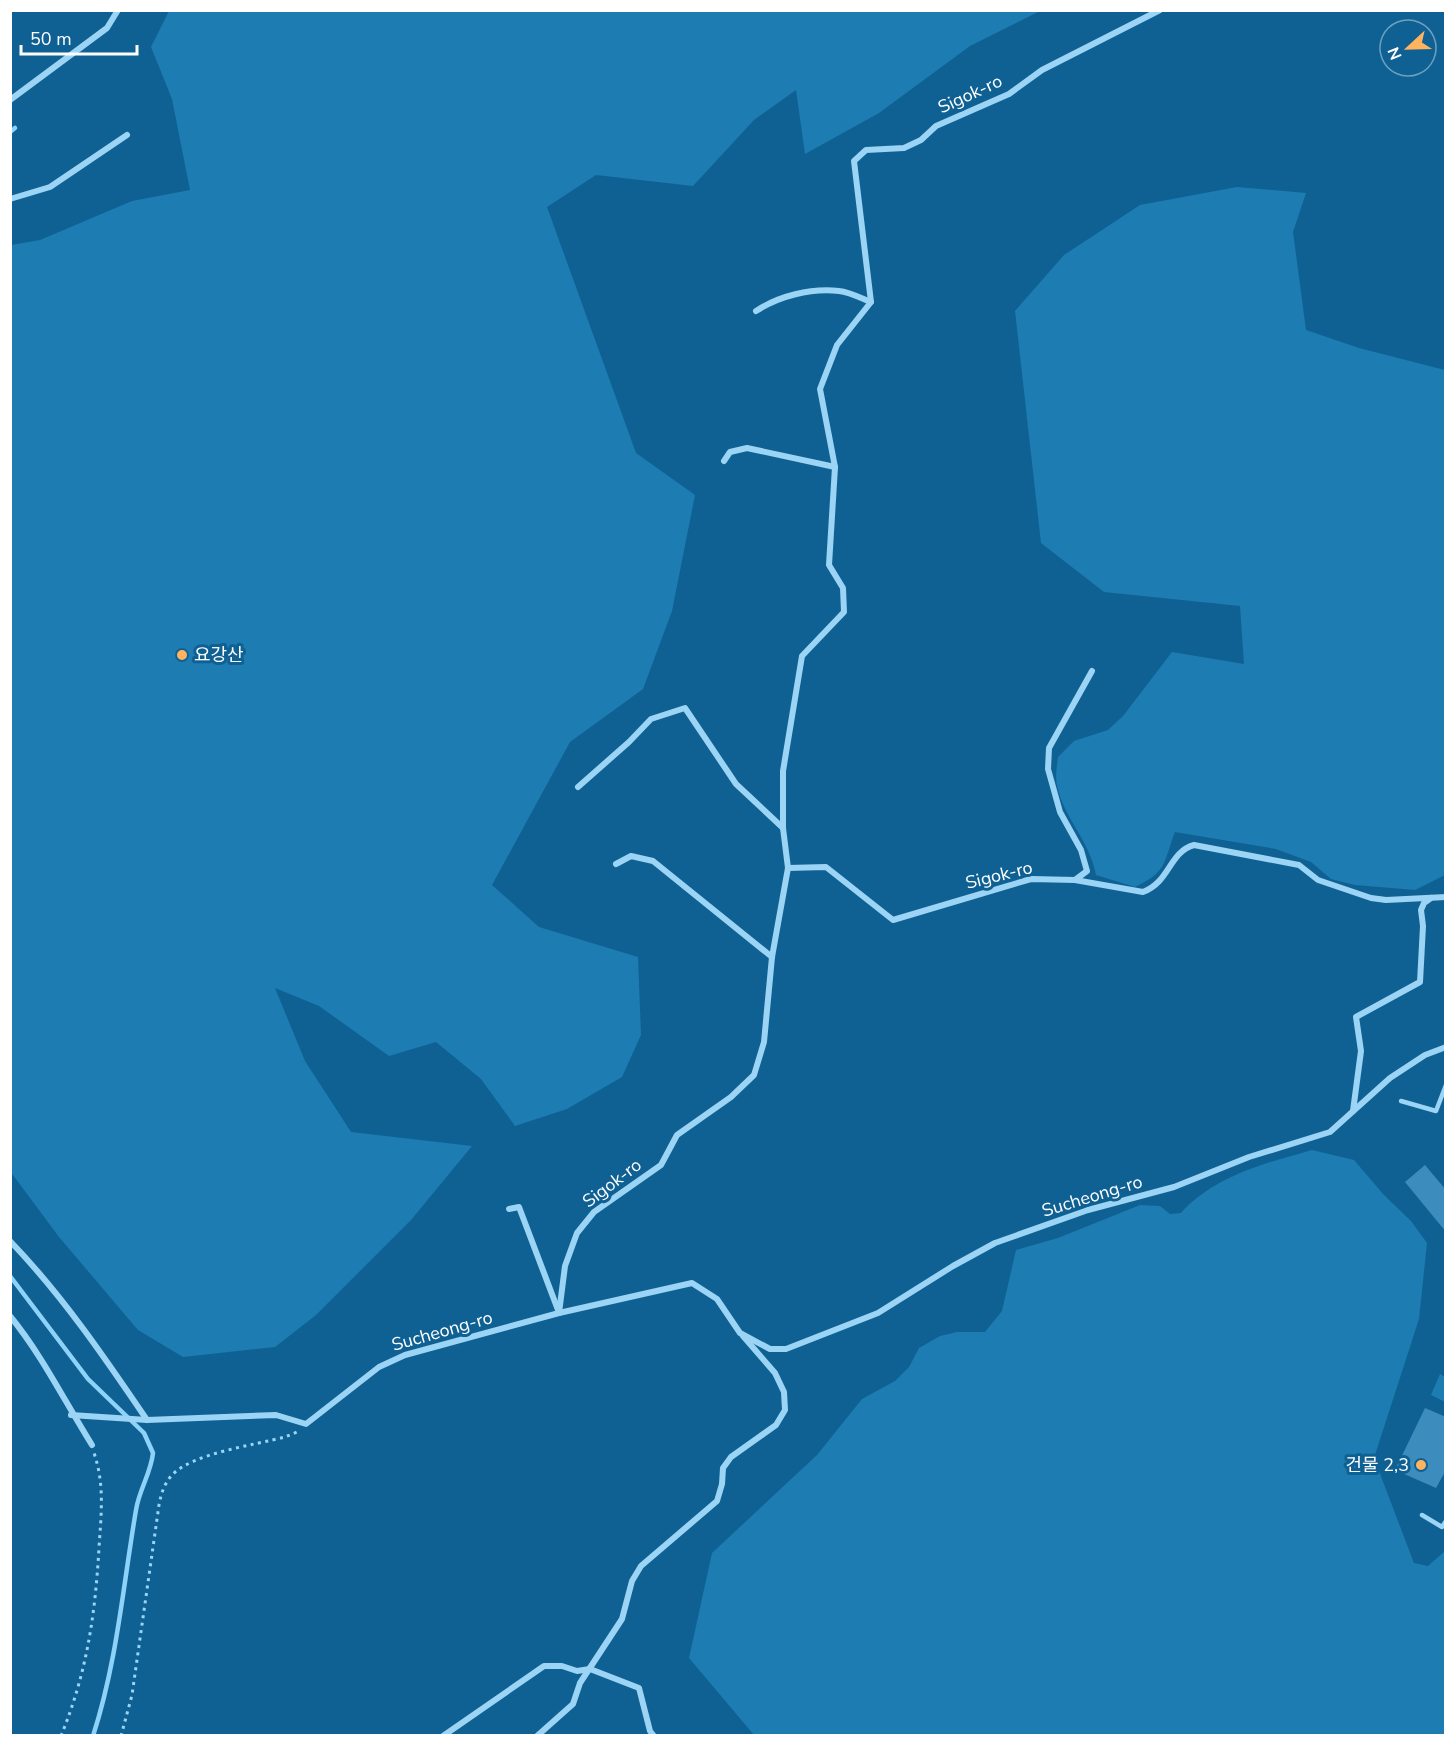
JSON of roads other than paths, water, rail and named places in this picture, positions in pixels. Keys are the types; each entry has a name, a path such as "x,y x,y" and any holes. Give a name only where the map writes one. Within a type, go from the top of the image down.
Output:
{"street":[{"path":"10,100 107,28 118,10"},
{"name":"Sigok-ro","path":"560,1313 565,1266 578,1233 594,1212 661,1165 676,1135 731,1097 754,1075 764,1042 772,957 788,868 783,828 783,771 802,656 844,612 843,588 829,565 835,467 820,389 837,345 871,302 854,161 866,150 904,148 921,140 936,126 1009,94 1042,70 1160,10"},
{"path":"10,199 50,187 127,135"},
{"path":"756,311 775,299 804,293 840,291 871,302"},
{"path":"724,461 730,452 747,448 835,467"},
{"path":"1075,880 1087,871 1081,850 1060,812 1051,788 1048,769 1050,748 1092,671"},
{"path":"578,787 629,742 651,719 685,708 736,784 783,828"},
{"path":"1075,880 1143,892 1161,881 1176,856 1185,847 1194,844 1299,865 1318,880 1371,898 1446,897"},
{"path":"616,864 631,856 653,861 772,957"},
{"name":"Sigok-ro","path":"788,868 826,867 893,920 1031,879 1075,880"},
{"path":"1352,1113 1361,1051 1356,1017 1420,982 1423,926 1420,910 1431,898"},
{"name":"Sucheong-ro","path":"740,1333 770,1349 786,1349 878,1313 953,1266 995,1243 1088,1210 1174,1188 1249,1157 1330,1132 1373,1092 1411,1063 1446,1047"},
{"path":"508,1209 519,1207 560,1313"},
{"path":"10,1241 34,1265 103,1354 143,1420"},
{"name":"Sucheong-ro","path":"143,1420 276,1415 306,1424 391,1360 560,1313 692,1283 717,1299 740,1333 775,1374 784,1392 785,1410 776,1425 731,1457 723,1468 717,1501 641,1566 632,1581 622,1619 580,1683 573,1704 537,1736"},
{"path":"10,1316 27,1336 71,1415 92,1445"},
{"path":"71,1415 143,1420"},
{"path":"443,1736 544,1666 562,1666 577,1671 590,1669 639,1688 650,1731 654,1736"}],"lane":[{"path":"1401,1101 1436,1111 1446,1085"},
{"path":"1422,1515 1442,1527 1446,1521"}],"waterway":[{"path":"10,132 15,128"},
{"path":"10,1276 88,1379 144,1433 153,1453 138,1503 114,1652 93,1736"}],"place":[{"name":"요강산","path":"182,655"},
{"name":"건물 2,3","path":"1421,1465"}]}
